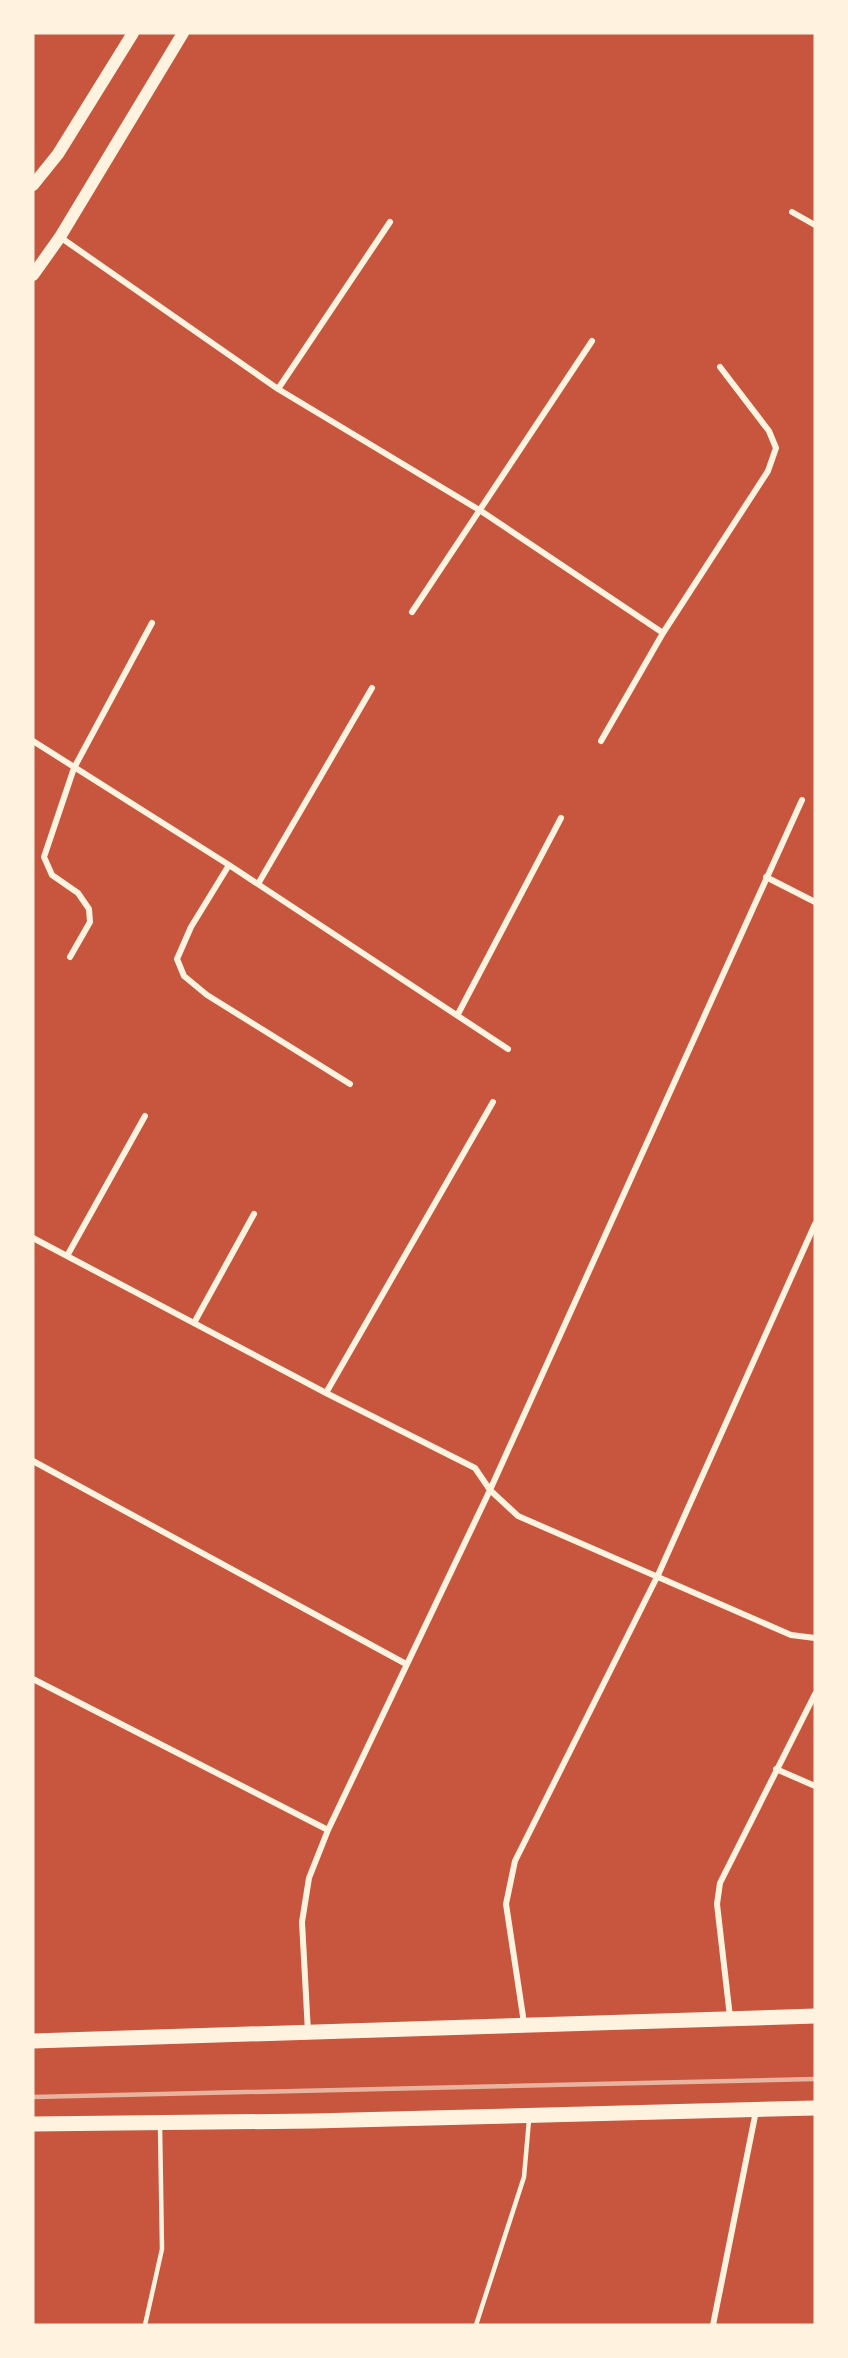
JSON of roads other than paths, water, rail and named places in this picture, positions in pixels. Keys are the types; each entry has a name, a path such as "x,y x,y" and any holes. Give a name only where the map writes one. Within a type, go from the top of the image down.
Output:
{"main road":[{"path":"33,185 58,154 133,33"},
{"path":"33,275 60,237 183,33"},
{"path":"33,170 58,154"},
{"path":"33,2041 815,2016"},
{"path":"33,2124 815,2108"}],"street":[{"path":"792,212 815,225"},
{"path":"278,389 390,222"},
{"path":"60,237 278,389 481,511 663,633"},
{"path":"412,612 481,511 591,341"},
{"path":"601,741 663,633 768,471 776,448 769,431 720,368"},
{"path":"70,957 90,922 88,909 78,893 52,875 44,857 74,768 152,623"},
{"path":"258,884 372,688"},
{"path":"33,741 230,865 508,1049"},
{"path":"309,2032 302,1922 309,1878 328,1830 490,1490 802,800"},
{"path":"458,1014 561,818"},
{"path":"230,865 191,927 177,959 184,976 207,995 350,1084"},
{"path":"766,877 815,902"},
{"path":"326,1393 493,1102"},
{"path":"67,1256 144,1116"},
{"path":"194,1323 254,1214"},
{"path":"524,2024 506,1904 515,1862 658,1575 815,1224"},
{"path":"33,1238 326,1393 475,1468 490,1490 518,1516 658,1575 791,1635 815,1638"},
{"path":"33,1461 406,1664"},
{"path":"33,1679 328,1830"},
{"path":"730,2018 717,1904 720,1883 815,1694"},
{"path":"776,1769 815,1786"},
{"path":"713,2325 756,2109"}],"lane":[{"path":"476,2325 524,2177 530,2114"},
{"path":"145,2325 162,2248 160,2122"}],"railway":[{"path":"33,2097 815,2079"}]}
